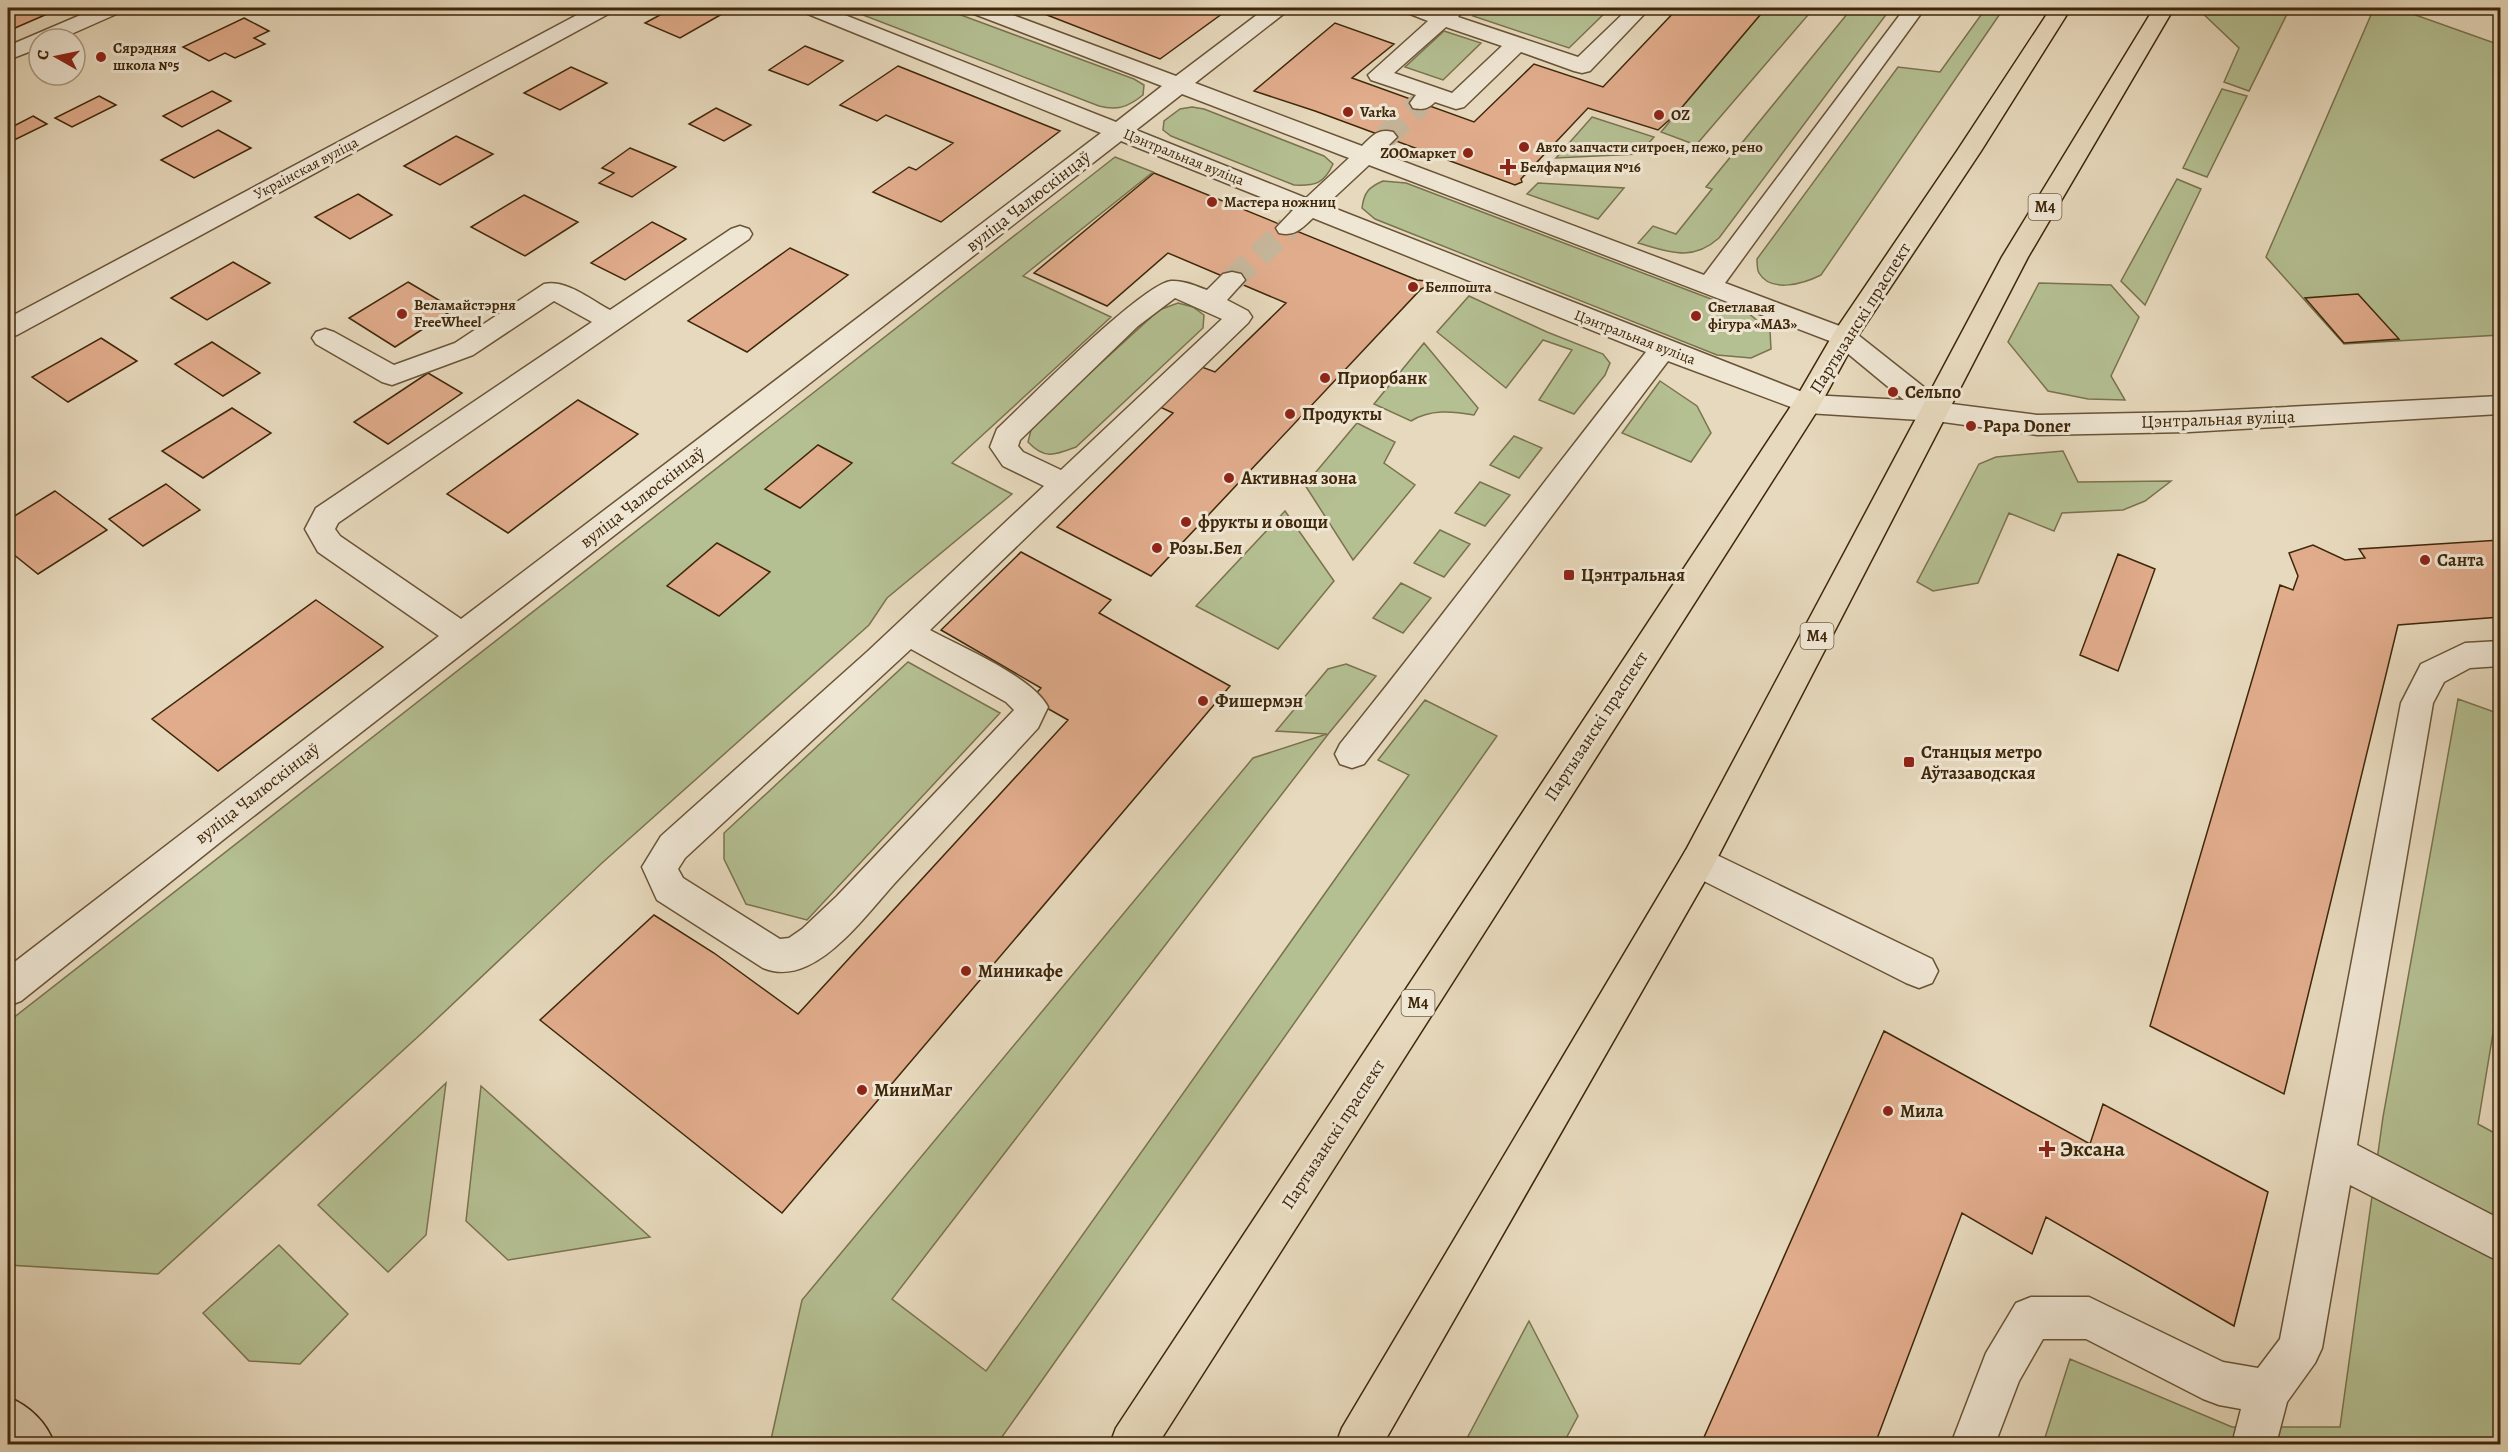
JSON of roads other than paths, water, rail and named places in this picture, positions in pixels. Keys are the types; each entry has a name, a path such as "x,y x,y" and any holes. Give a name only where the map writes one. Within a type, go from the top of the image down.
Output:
{"main road":[{"name":"Партызанскі праспект","path":"1132,1444 1807,404 1844,337 1969,151 2061,8"},
{"name":"М4","path":"1358,1444 1698,861 1936,411 2015,256 2164,8"},
{"path":"8,1419 32,1444"}],"street":[{"path":"70,27 114,8"},
{"name":"Украінская вуліца","path":"8,329 605,8"},
{"name":"Цэнтральная вуліца","path":"810,8 1662,349 1807,404 1936,411 2037,425 2189,422 2500,405"},
{"path":"976,8 1844,337 1936,411"},
{"name":"вуліца Чалюскінцаў","path":"8,989 462,636 1279,8"},
{"path":"1412,8 1449,13 1517,44 1582,66 1640,8"},
{"path":"1709,285 1915,8"},
{"path":"1449,13 1379,75 1426,98 1456,102 1517,44"},
{"path":"8,54 27,46"},
{"path":"1288,228 1385,136"},
{"path":"462,636 329,544 320,529 326,516 740,234"},
{"path":"1210,302 1232,280"},
{"path":"908,633 1017,693 1032,706 1026,719 850,907 815,941 795,954 776,956 670,889 660,867 673,847 908,633 1065,484 1239,317 1186,291 1173,289 1162,293 1129,320 1006,436 1004,447 1013,459 1065,484"},
{"path":"325,338 392,376 464,349 553,290 612,322"},
{"path":"1352,754 1426,661 1662,349"},
{"path":"2254,1444 2268,1392 2300,1348 2417,703 2432,673 2465,656 2500,654"},
{"path":"1698,861 1919,971"},
{"path":"2335,1155 2500,1241"},
{"path":"1973,1444 2002,1369 2031,1318 2089,1318 2219,1383 2268,1392"}],"tunnel":[{"path":"1385,137 1421,103"},
{"path":"1232,280 1288,228"}],"place":[{"name":"Сярэдняя школа №5","path":"101,57"},
{"name":"Varka","path":"1348,112"},
{"name":"OZ","path":"1659,115"},
{"name":"Авто запчасти ситроен, пежо, рено","path":"1524,147"},
{"name":"ZOOмаркет","path":"1468,153"},
{"name":"Белфармация №16","path":"1508,167"},
{"name":"Мастера ножниц","path":"1212,202"},
{"name":"Белпошта","path":"1413,287"},
{"name":"Веламайстэрня FreeWheel","path":"402,314"},
{"name":"Светлавая фігура «МАЗ»","path":"1696,316"},
{"name":"Приорбанк","path":"1325,378"},
{"name":"Сельпо","path":"1893,392"},
{"name":"Продукты","path":"1290,414"},
{"name":"Papa Doner","path":"1971,426"},
{"name":"Активная зона","path":"1229,478"},
{"name":"фрукты и овощи","path":"1186,522"},
{"name":"Розы.Бел","path":"1157,548"},
{"name":"Санта","path":"2425,560"},
{"name":"Цэнтральная","path":"1569,575"},
{"name":"Фишермэн","path":"1203,701"},
{"name":"Станцыя метро Аўтазаводская","path":"1909,762"},
{"name":"Миникафе","path":"966,971"},
{"name":"МиниМаг","path":"862,1090"},
{"name":"Мила","path":"1888,1111"},
{"name":"Эксана","path":"2047,1149"}]}
